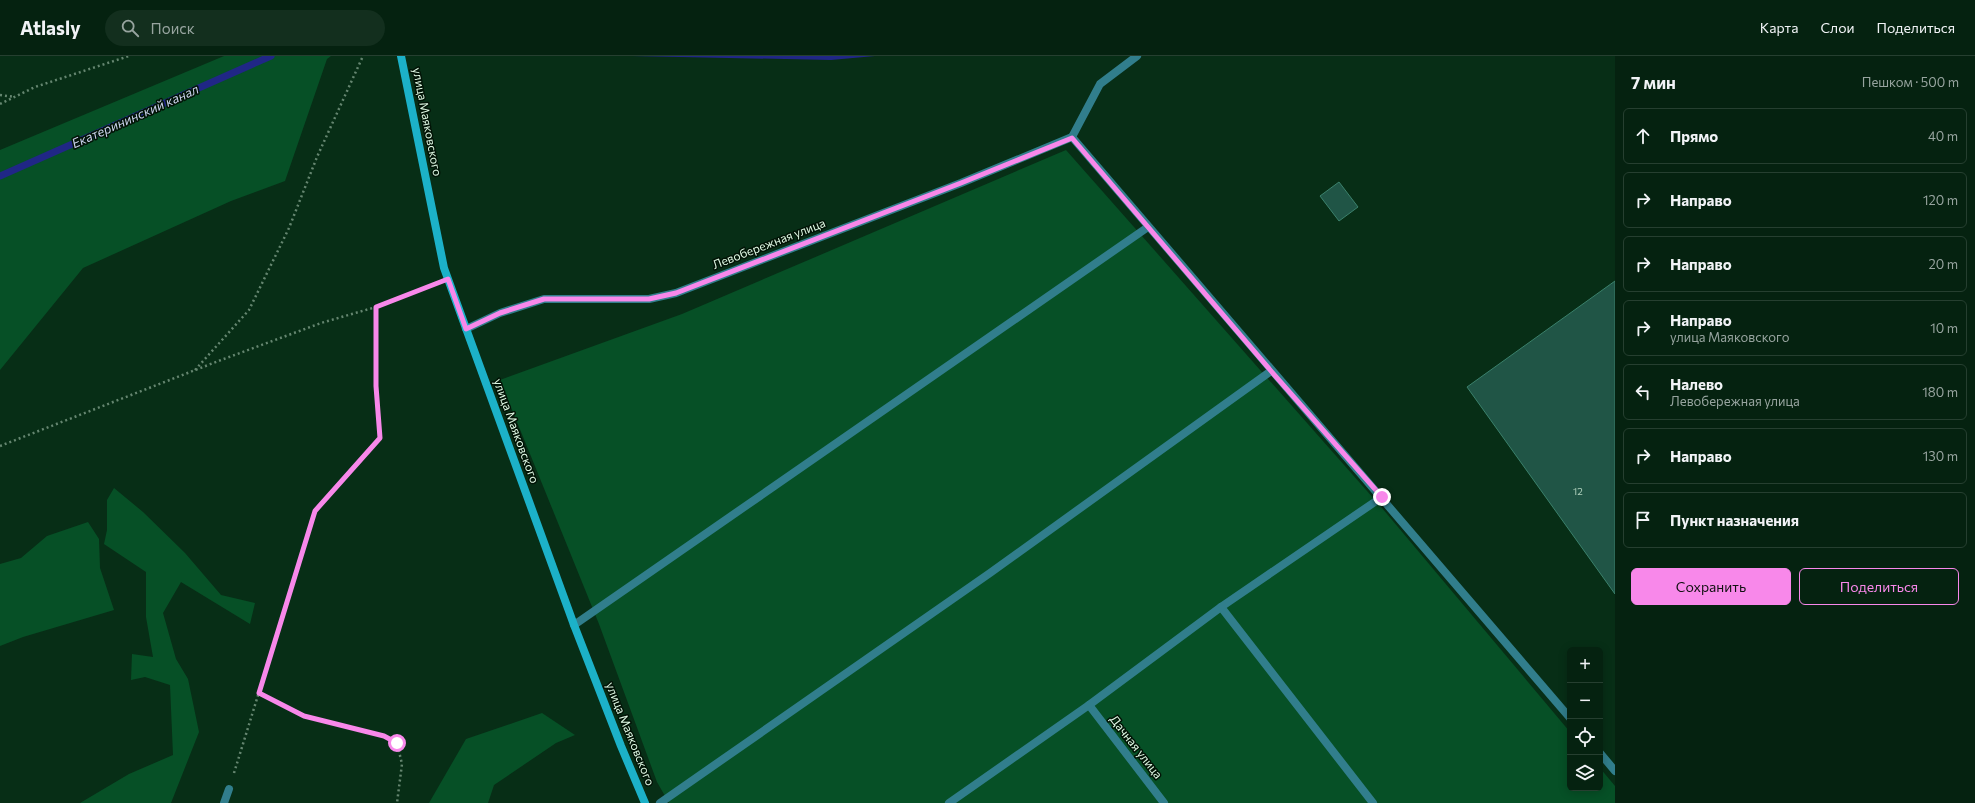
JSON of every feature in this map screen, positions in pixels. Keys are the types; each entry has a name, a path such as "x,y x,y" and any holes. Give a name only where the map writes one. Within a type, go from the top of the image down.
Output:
{"street":[{"name":"улица Маяковского","path":"400,56 404,65 448,279 574,625 645,803"},
{"path":"1137,56 1100,84 1072,138 1271,371 1382,497 1567,714"},
{"name":"Левобережная улица","path":"466,329 500,313 544,299 649,299 676,293 961,183 1072,138"},
{"path":"574,625 1148,227"},
{"path":"660,803 990,573 1271,371"},
{"path":"949,803 1089,705 1221,607 1382,497"},
{"path":"1221,607 1373,803"},
{"name":"Дачная улица","path":"1089,705 1164,803"},
{"path":"1602,755 1615,771"},
{"path":"224,803 229,789"}],"path":[{"path":"0,104 35,87 129,56"},
{"path":"194,370 249,310 289,228 317,157 364,56"},
{"path":"0,95 15,97"},
{"path":"0,446 194,370 321,323 376,307 448,279"},
{"path":"229,789 315,511 380,438 376,386 376,307"},
{"path":"259,693 304,716 384,736 397,743 402,764 398,803"}],"green space":[{"path":"224,56 331,56 327,59 285,181 231,201 83,268 0,370 0,150"},
{"path":"1066,150 1382,508 1567,728 1567,791 1603,791 1603,772 1615,786 1615,803 669,803 657,782 599,624 500,380 682,314"},
{"path":"114,488 143,512 185,553 221,595 255,603 250,624 181,582 163,613 176,659 188,679 199,732 171,803 80,803 129,774 173,755 170,685 145,677 131,680 132,654 153,657 146,617 146,572 104,544 107,530 107,500"},
{"path":"88,522 99,539 100,568 114,610 23,637 0,646 0,564 21,558 47,536"},
{"path":"542,713 575,735 556,743 494,785 488,803 429,803 466,739"}],"shaded area":[{"path":"632,56 875,56 831,60"}],"building":[{"path":"1339,182 1358,207 1339,221 1320,196"},
{"path":"1615,281 1615,594 1467,387"}],"waterway":[{"name":"Екатерининский канал","path":"0,176 271,56"}],"route":[{"path":"397,743 384,736 355,730 304,716 259,693 315,511 380,438 376,386 376,307 448,279 466,329 500,313 544,299 649,299 676,293 961,183 1072,138 1271,371 1382,497"}]}
